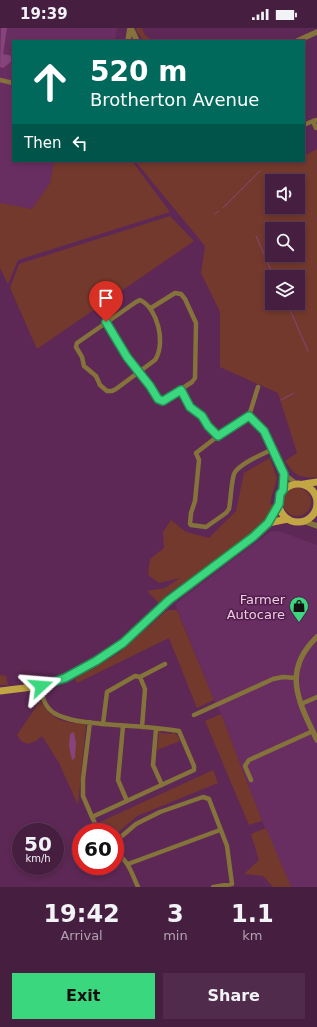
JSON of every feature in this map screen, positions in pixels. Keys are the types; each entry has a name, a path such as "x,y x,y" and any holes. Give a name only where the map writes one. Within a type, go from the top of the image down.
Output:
{"main road":[{"path":"304,484 316,493 317,508 308,519 303,521 293,521 288,519 280,510 280,494 287,487 296,483 304,484 317,482"},
{"path":"0,691 41,686 65,678 96,661 123,643 169,600 268,523 279,504"},
{"path":"268,523 288,519"}],"street":[{"path":"128,40 131,28"},
{"path":"131,28 137,40"},
{"path":"299,40 317,32"},
{"path":"0,80 12,82"},
{"path":"306,124 315,120 316,128"},
{"path":"106,322 123,351 158,399 163,401 181,390 195,378 196,323 185,299 178,293 175,293 151,308"},
{"path":"140,300 151,308 158,323 160,349 158,355 155,360 116,389 107,391 100,385 96,376 84,366 82,357 76,347 77,343 140,300"},
{"path":"258,386 256,402 249,416 218,436 196,453 199,460 195,501 191,513 190,524 206,527 226,513 229,509 234,474 238,469 257,456 273,449"},
{"path":"181,390 190,407 202,416 208,426 218,436"},
{"path":"249,416 264,431 273,449 284,474 283,490"},
{"path":"284,474 296,483"},
{"path":"303,521 317,526"},
{"path":"317,637 308,646 300,658 296,678 297,695 300,704 317,740"},
{"path":"103,724 106,692 135,676 140,677 165,664"},
{"path":"140,677 145,688 142,727"},
{"path":"194,715 273,679 283,677 296,678"},
{"path":"41,686 43,702 54,713 65,718 103,724 179,730 194,766 194,770 192,772 92,817"},
{"path":"300,704 317,697"},
{"path":"90,722 83,791 85,802 95,823"},
{"path":"123,726 118,780 127,801"},
{"path":"156,729 153,765 162,785"},
{"path":"251,780 245,766 249,760 313,731"},
{"path":"124,834 136,824 160,812 203,797 209,799 228,849 232,884 213,887"},
{"path":"128,864 220,830"},
{"path":"124,859 128,864 138,887"}],"shaded area":[{"path":"0,28 117,28 115,40 12,40 12,162 54,162 50,183 32,209 0,203"},
{"path":"1,28 7,28 3,54 12,56 12,61 3,68 0,67"},
{"path":"136,28 142,28 145,35 152,40 143,40 137,32"},
{"path":"317,149 317,477 298,475 285,461 297,453 278,393 220,367 220,312 201,273 205,246 136,162 305,162 305,155"},
{"path":"54,162 133,162 170,212 18,260 8,284 0,268 0,203 32,209 50,183"},
{"path":"170,216 194,241 37,349 10,288 19,264"},
{"path":"270,458 277,478 270,503 274,507 268,518 252,534 168,594 159,603 147,591 165,588 180,578 159,583 148,575 150,559 164,548 163,532 171,520 186,532 209,538 236,511 244,473"},
{"path":"297,488 303,489 307,492 310,496 310,508 307,512 303,515 297,516 291,515 287,512 284,508 283,502 284,496 287,492 291,489"},
{"path":"279,531 317,545 317,887 291,887 262,821 221,714 175,604 270,532"},
{"path":"169,610 177,610 214,700 197,708 169,638 77,683 75,679 119,653"},
{"path":"0,675 6,676 8,685 0,685"},
{"path":"40,701 59,720 86,724 78,805 59,763 42,736 36,741 28,744 21,741 17,735"},
{"path":"221,714 262,821 249,825 205,721"},
{"path":"160,731 161,733 171,734 173,732 177,735 180,741 157,750 159,734 157,732"},
{"path":"74,732 76,743 75,758 72,760 69,746 70,734"},
{"path":"213,770 218,783 137,816 124,827 124,823 100,822"},
{"path":"266,828 291,887 273,887 263,876 244,874 259,860 251,834"}],"waterway":[{"path":"223,208 260,171"},
{"path":"215,214 219,211"},
{"path":"256,236 271,270"},
{"path":"290,310 308,351"},
{"path":"281,400 294,393"}],"place":[{"name":"Farmer Autocare","path":"299,623"}],"route":[{"path":"41,686 65,678 96,661 123,643 169,600 253,537 268,523 279,504 280,494 283,490 284,474 273,449 264,431 249,416 218,436 208,426 202,416 190,407 181,390 163,401 158,399 150,386 127,357 106,322"}]}
